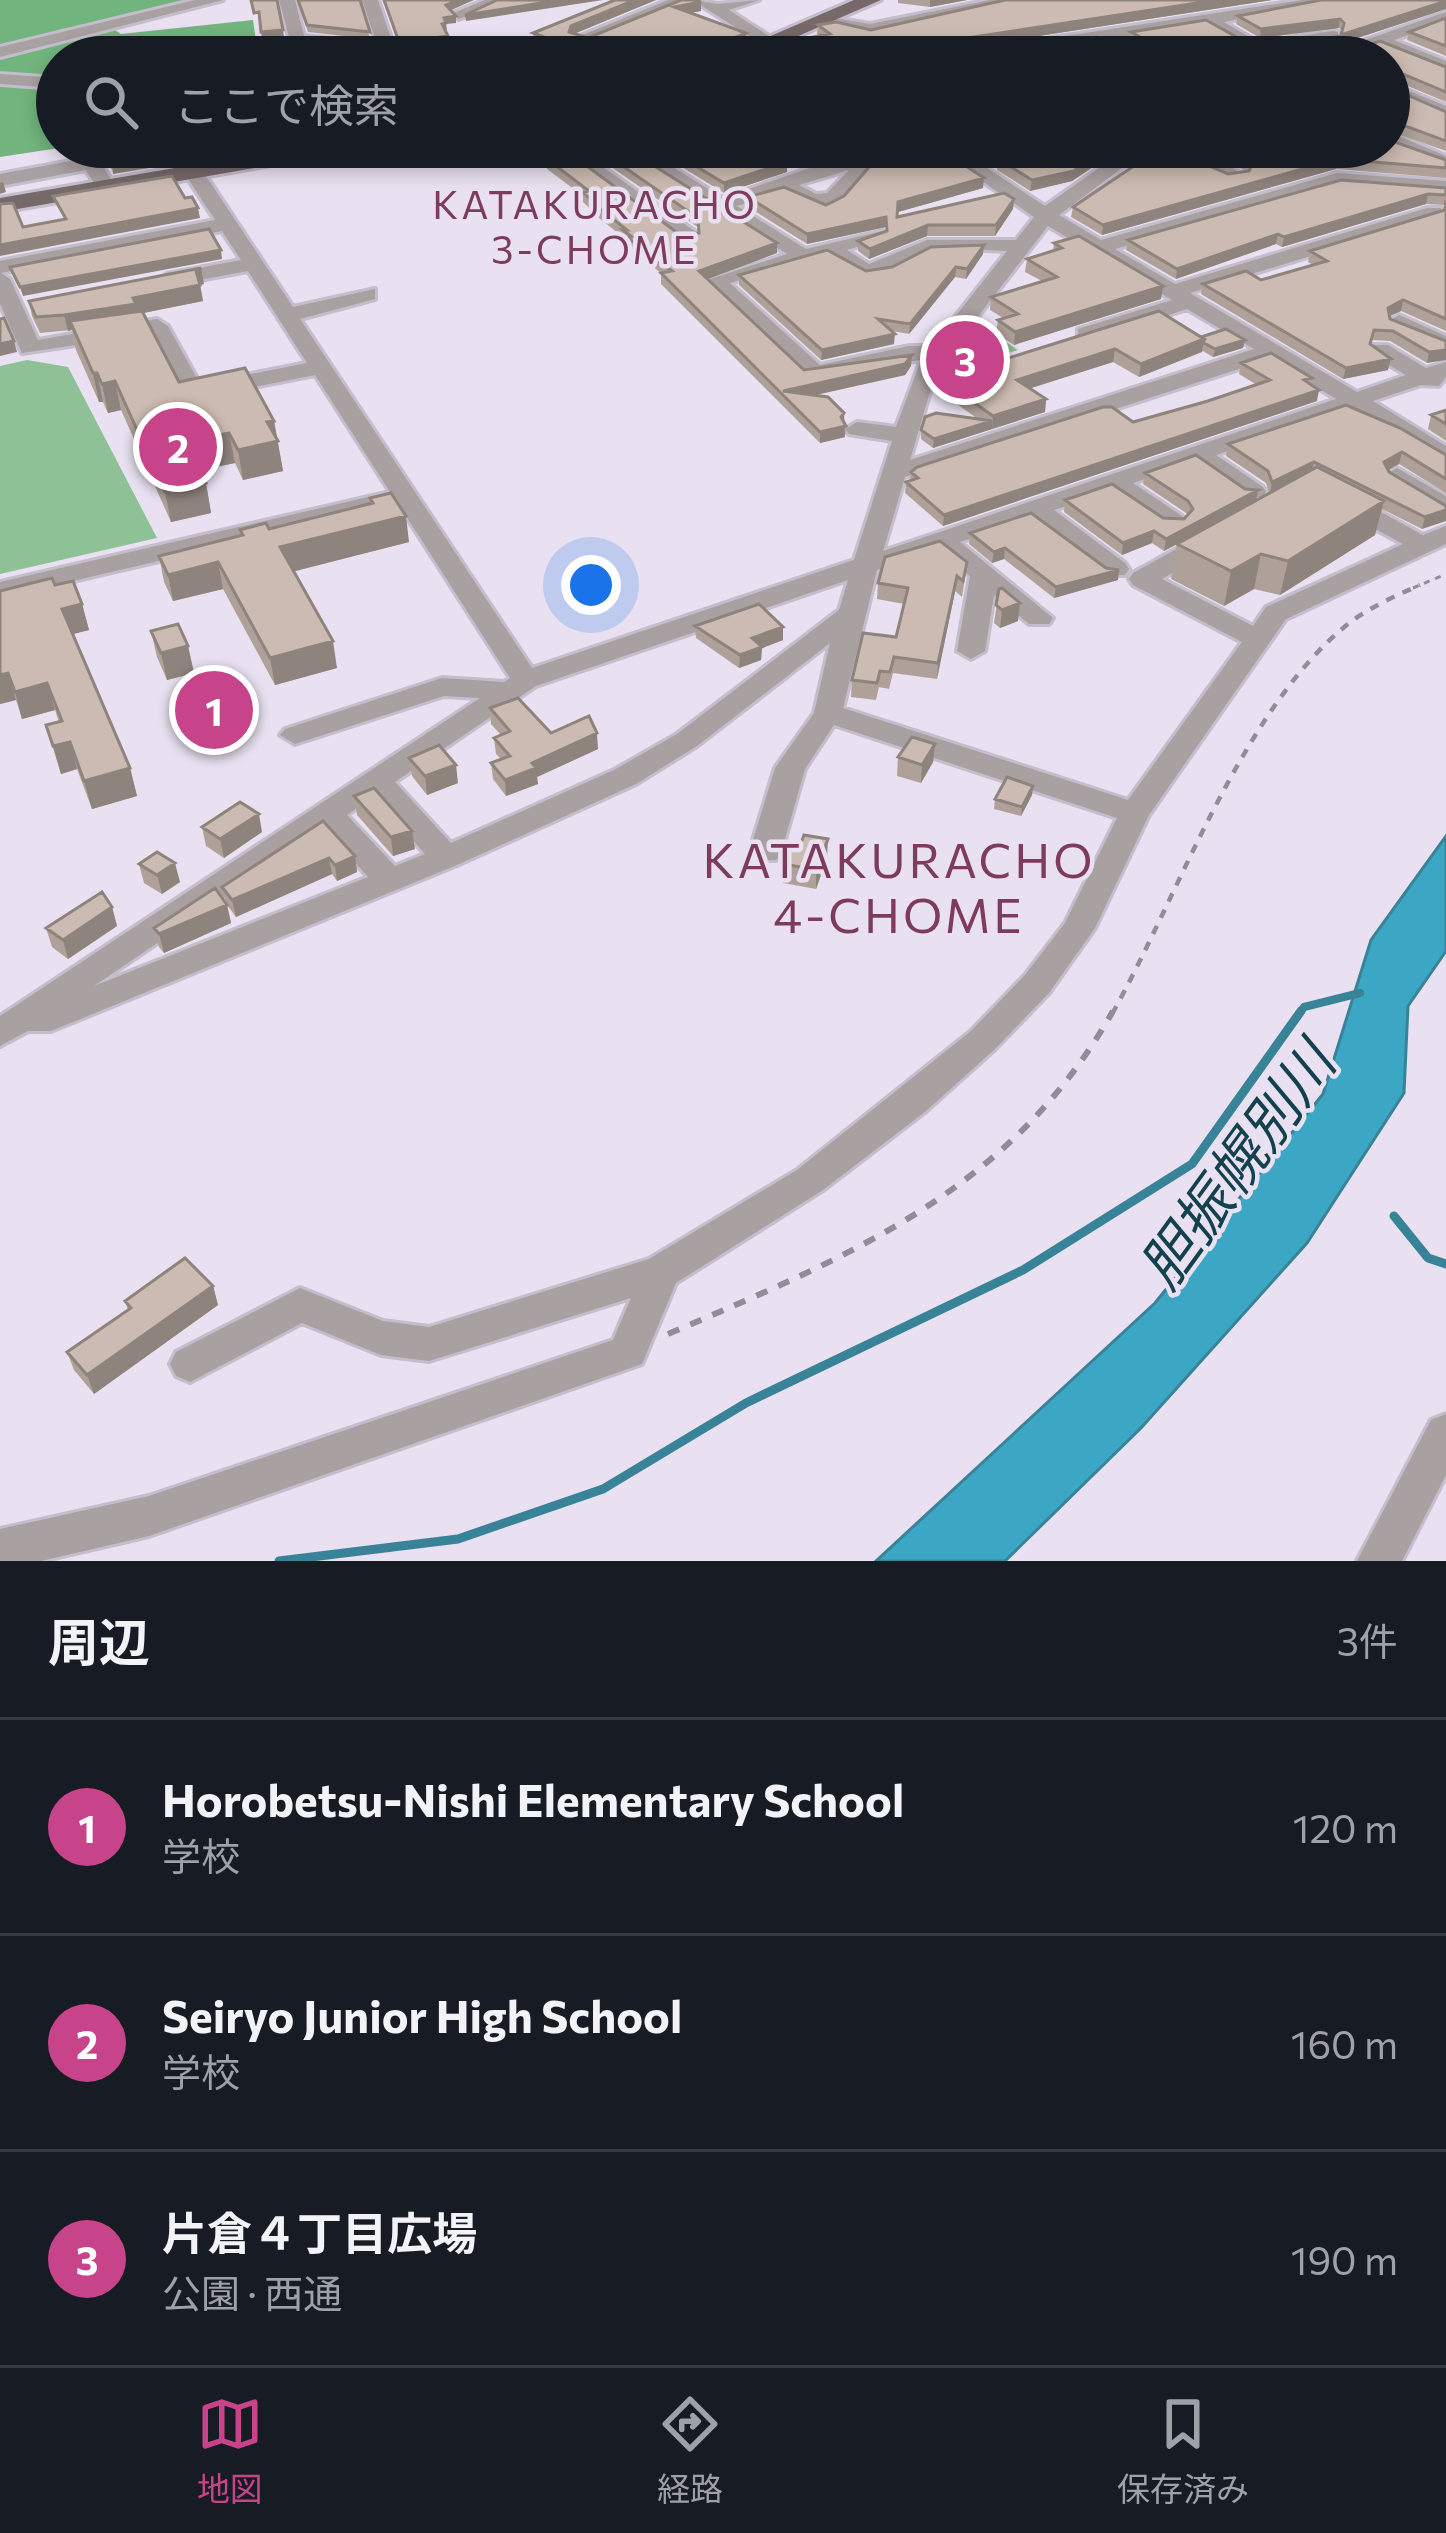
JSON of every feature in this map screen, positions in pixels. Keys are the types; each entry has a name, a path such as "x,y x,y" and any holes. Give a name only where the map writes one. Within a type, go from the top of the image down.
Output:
{"main road":[{"path":"787,36 871,0"},
{"path":"1,195 106,186 180,168"}],"street":[{"path":"70,36 195,13 215,0"},
{"path":"287,0 296,36"},
{"path":"370,0 382,36"},
{"path":"471,35 456,7 501,0"},
{"path":"589,36 682,0"},
{"path":"708,5 751,0"},
{"path":"822,21 870,29 1013,0"},
{"path":"1228,0 1255,12"},
{"path":"1096,36 1333,0"},
{"path":"708,5 759,36"},
{"path":"1281,8 1332,36"},
{"path":"643,15 664,22"},
{"path":"1386,36 1446,17"},
{"path":"1209,19 1237,36"},
{"path":"1412,27 1446,40"},
{"path":"0,52 36,44"},
{"path":"1410,52 1446,67"},
{"path":"0,79 36,82"},
{"path":"1410,97 1446,112"},
{"path":"1410,149 1446,163"},
{"path":"206,168 226,224 402,496 517,685"},
{"path":"596,168 689,236"},
{"path":"659,168 804,256"},
{"path":"720,205 814,171 836,168"},
{"path":"786,184 813,200 833,199 862,168"},
{"path":"973,168 999,194 1046,215 1446,456"},
{"path":"765,853 790,768 828,713 851,614 937,353 1046,215 1112,168"},
{"path":"1221,168 1235,176"},
{"path":"627,188 673,176"},
{"path":"1100,247 1337,179 1446,188"},
{"path":"1378,183 1440,215"},
{"path":"1055,344 1182,296 1440,215"},
{"path":"0,267 226,224"},
{"path":"876,235 715,281 815,373 909,353 937,353"},
{"path":"830,248 865,270 881,269 892,257 913,251 976,240 1018,246"},
{"path":"143,285 252,264"},
{"path":"0,279 30,348 157,326 193,392 319,367"},
{"path":"286,316 367,294"},
{"path":"1399,322 1446,344"},
{"path":"896,472 1273,350"},
{"path":"1380,350 1435,372 1446,390"},
{"path":"0,1036 517,685 1435,372"},
{"path":"857,429 906,436"},
{"path":"1198,453 1254,492"},
{"path":"1397,475 1446,507"},
{"path":"1115,482 1173,521"},
{"path":"1326,493 1434,540"},
{"path":"0,590 402,496"},
{"path":"1255,638 1142,579 1288,497"},
{"path":"1036,509 1116,569"},
{"path":"941,540 1039,618"},
{"path":"190,1364 300,1305 381,1338 429,1344 661,1272 810,1180 913,1101 983,1040 1036,984 1079,928 1135,813 1276,614 1434,540"},
{"path":"971,651 984,574"},
{"path":"0,1036 446,858 641,768 687,740 851,614"},
{"path":"295,735 442,688 517,685"},
{"path":"828,713 1135,813"},
{"path":"376,780 446,858"},
{"path":"327,812 390,881"},
{"path":"0,1550 149,1516 628,1352 661,1272"},
{"path":"1379,1561 1446,1433"}],"path":[{"path":"628,1352 758,1296 871,1239 1007,1150 1053,1102 1107,1022 1193,852 1297,673 1351,622 1446,574"}],"green space":[{"path":"0,0 198,0 104,23 121,34 253,20 255,36 36,36 36,152 0,157"},
{"path":"993,333 1018,350 945,372 938,369 953,345"},
{"path":"27,360 68,367 157,538 0,574 0,366"}],"water":[{"path":"1446,836 1446,951 1408,1006 1404,1093 1307,1243 1141,1428 1005,1561 876,1561 1155,1303 1323,1094 1371,940"}],"building":[{"path":"251,0 277,0 283,30 261,32 259,12 254,13"},
{"path":"298,0 360,0 370,32 307,25"},
{"path":"384,0 459,0 446,5 456,16 444,18 448,36 397,36"},
{"path":"497,0 560,0 465,15"},
{"path":"615,0 635,0 571,26 569,32 582,36 533,33"},
{"path":"681,0 701,2 674,7 746,33 593,36"},
{"path":"1005,0 1217,0 981,36 819,36 830,34 818,25 836,22 871,30"},
{"path":"1321,0 1446,1 1341,35 1344,23 1340,19 1261,29 1238,16"},
{"path":"1446,18 1446,46 1409,32"},
{"path":"1206,20 1235,36 1138,36 1131,32"},
{"path":"1410,53 1446,67 1446,92 1410,77"},
{"path":"1410,96 1446,112 1446,141 1410,128"},
{"path":"1410,147 1446,160 1446,168 1410,165"},
{"path":"559,168 589,168 679,234 699,233 698,218 625,168 657,168 777,243 699,271 804,370 912,355 905,364 783,391 828,397 844,413 846,426 820,432 661,273 672,271 628,238 632,237 623,230 627,230 583,192 589,191"},
{"path":"699,168 769,168 724,183"},
{"path":"868,168 969,168 984,178 898,202 897,217 1004,193 1014,199 996,225 928,225 870,249 858,241 887,231 886,217 807,234 748,197 784,187 826,205 844,196"},
{"path":"1013,168 1078,168 1074,171 1032,180"},
{"path":"1131,168 1306,168 1103,225 1073,207"},
{"path":"172,176 185,198 192,197 198,208 0,245 0,204 13,203 23,227 66,219 53,196"},
{"path":"1341,180 1446,188 1446,195 1428,194 1284,237 1278,234 1177,269 1128,240"},
{"path":"1446,200 1446,319 1403,300 1388,308 1390,319 1446,341 1446,350 1429,352 1393,331 1374,330 1370,344 1391,359 1346,368 1203,284 1246,271 1261,280 1327,261 1310,251 1445,210"},
{"path":"209,229 221,250 20,287 10,267"},
{"path":"1079,236 1163,286 1015,332 998,320 1018,314 991,297 1057,277 1027,259 1062,248 1054,243"},
{"path":"984,245 967,269 956,267 910,324 878,319 895,334 822,350 739,275 827,250 866,271 892,267 931,247"},
{"path":"201,268 196,271 200,285 133,298 136,304 36,317 29,301"},
{"path":"142,311 179,382 245,368 274,421 267,422 278,441 238,450 229,433 186,442 206,483 165,492 115,381 102,384 93,373 70,321"},
{"path":"1159,311 1204,339 1141,364 1115,349 1017,380 1046,399 993,416 941,379"},
{"path":"4,318 14,341 0,344 0,319"},
{"path":"1226,329 1245,340 1215,349 1201,337"},
{"path":"1271,353 1312,378 1304,380 1319,390 944,515 906,482 918,478 911,472 917,467 1103,407 1112,407 1133,422 1270,380 1241,363"},
{"path":"1346,405 1446,455 1446,479 1402,452 1384,462 1389,472 1446,510 1425,517 1314,462 1272,482 1268,471 1228,444"},
{"path":"1446,410 1446,424 1431,415"},
{"path":"936,413 992,421 934,439 921,430 925,417"},
{"path":"1196,455 1245,489 1258,490 1166,539 1154,531 1123,543 1065,500 1112,484 1163,518 1184,519 1193,509 1188,501 1145,473"},
{"path":"1317,467 1384,501 1288,561 1261,554 1231,571 1177,544"},
{"path":"391,493 406,516 280,547 333,641 270,658 218,562 168,575 159,556 243,535 240,530 266,523 269,529 373,503 370,498"},
{"path":"1031,513 1106,568 1119,570 1056,587 1005,548 994,552 970,533"},
{"path":"940,541 967,562 963,581 957,576 938,663 894,657 890,672 880,671 877,683 852,680 863,633 896,637 908,588 878,583 885,557"},
{"path":"52,578 55,585 73,581 82,604 62,609 130,768 84,781 70,742 53,746 46,725 62,721 47,683 15,692 8,673 0,675 0,591"},
{"path":"1002,588 1020,603 1002,610 996,605"},
{"path":"759,604 783,627 752,638 762,647 740,655 695,626"},
{"path":"178,624 188,646 161,653 151,631"},
{"path":"518,698 551,733 589,716 597,733 505,780 491,763 510,756 494,738 510,731 490,708"},
{"path":"912,737 935,744 922,765 898,757"},
{"path":"439,745 456,765 425,776 409,758"},
{"path":"1007,777 1033,786 1022,807 995,799"},
{"path":"374,788 412,831 391,837 354,796"},
{"path":"240,802 259,814 220,839 202,827"},
{"path":"323,821 355,856 335,865 329,858 232,900 222,887"},
{"path":"804,835 828,839 816,870 784,864 793,842 801,843"},
{"path":"157,852 175,863 157,875 139,864"},
{"path":"215,888 227,905 159,934 154,928"},
{"path":"102,892 112,907 63,940 46,928"},
{"path":"185,1258 213,1286 87,1375 67,1352 131,1308 125,1301"}],"waterway":[{"name":"胆振幌別川","path":"1299,1014 1304,1007 1360,993"},
{"name":"胆振幌別川","path":"279,1561 458,1539 603,1489 746,1403 1023,1270 1192,1164 1301,1011"},
{"path":"1394,1216 1428,1258 1446,1264"}],"place":[{"name":"片倉４丁目広場","path":"965,360"},
{"name":"Seiryo Junior High School","path":"178,447"},
{"name":"Horobetsu-Nishi Elementary School","path":"214,710"}],"district":[{"name":"KATAKURACHO 3-CHOME","path":"595,226"},
{"name":"KATAKURACHO 4-CHOME","path":"899,886"}]}
